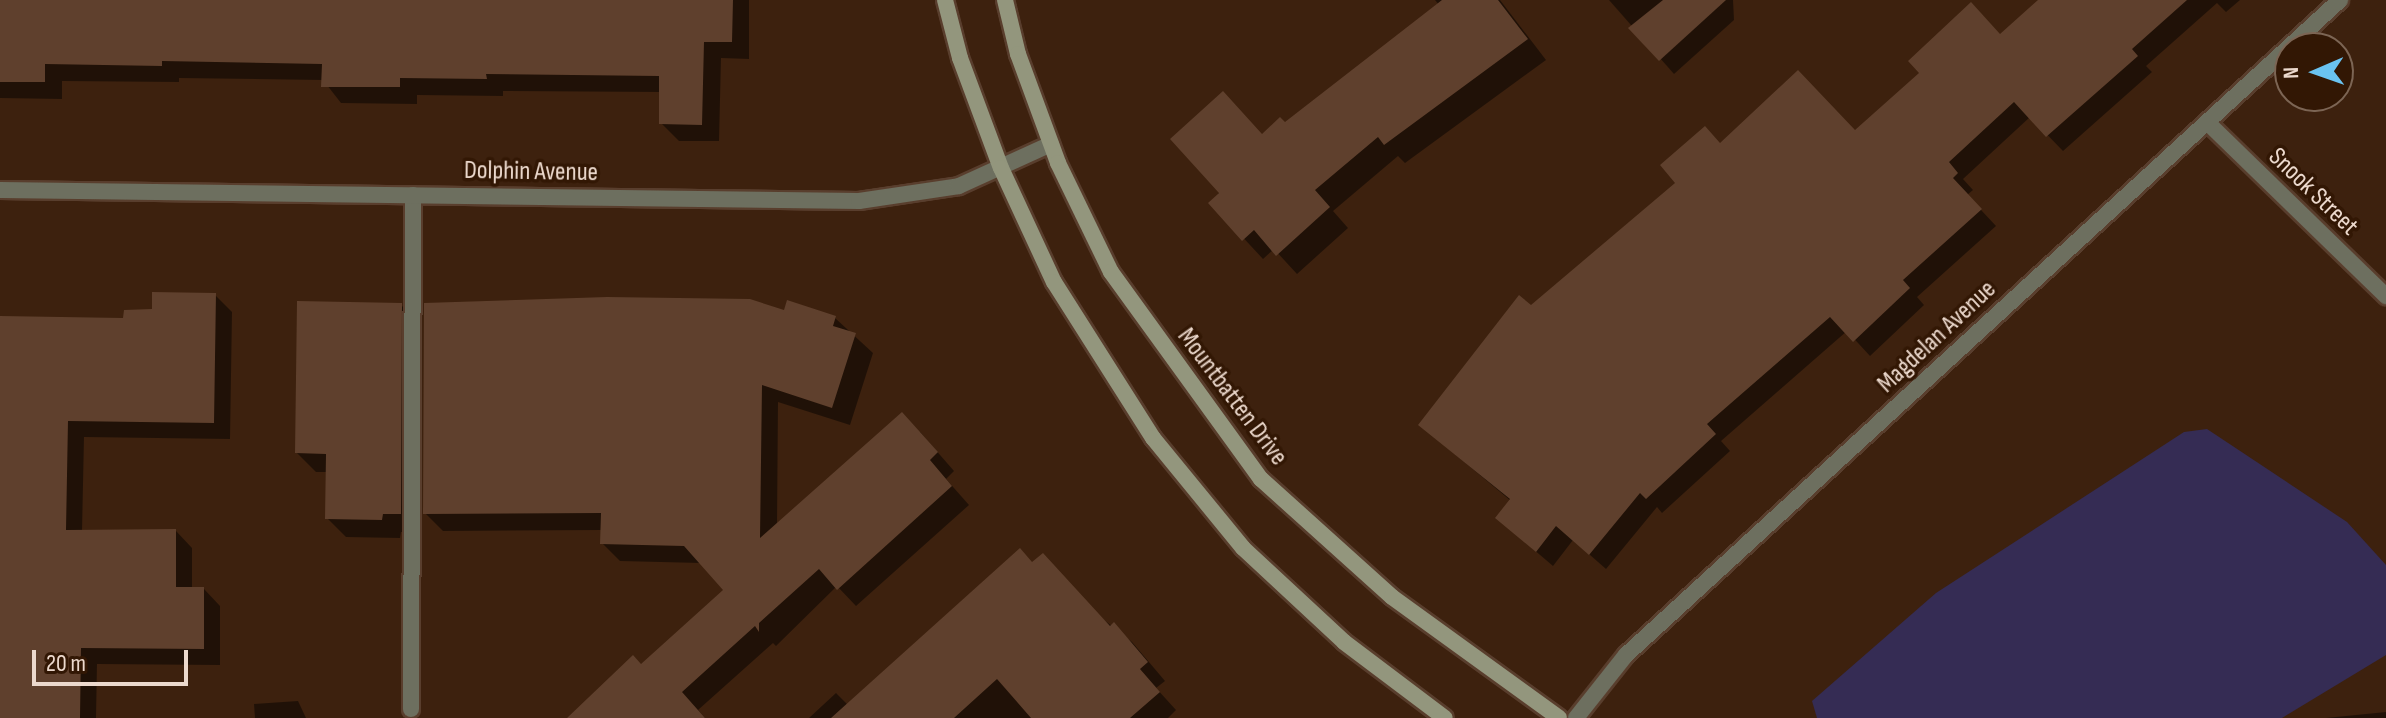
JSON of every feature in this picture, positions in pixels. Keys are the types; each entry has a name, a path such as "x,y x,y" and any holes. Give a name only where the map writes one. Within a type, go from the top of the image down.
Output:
{"main road":[{"path":"945,0 960,58 1001,168 1054,282 1153,438 1254,559 1344,642 1445,718"},
{"name":"Mountbatten Drive","path":"1005,0 1018,54 1051,144 1111,272 1261,479 1392,597 1559,718"}],"street":[{"name":"Magdelan Avenue","path":"1576,718 1626,655 2340,0"},
{"name":"Snook Street","path":"2207,122 2386,296"},
{"name":"Dolphin Avenue","path":"0,190 859,201 959,186 1051,144"},
{"path":"411,709 413,195"}],"shaded area":[{"path":"2207,429 2347,522 2386,565 2386,655 2282,718 1817,718 1812,701 1936,593 2184,432"}],"building":[{"path":"0,0 733,0 732,42 704,42 702,125 659,124 659,76 486,74 487,79 400,78 400,87 321,87 322,64 162,61 162,66 45,64 45,82 0,82"},
{"path":"1442,0 1498,0 1528,39 1384,145 1378,137 1315,190 1330,207 1276,256 1254,230 1242,241 1208,203 1219,193 1170,139 1223,91 1262,134 1280,117 1285,122"},
{"path":"1663,0 1726,0 1659,61 1628,28"},
{"path":"2038,0 2187,0 2132,49 2138,56 2046,137 2014,102 1949,162 1958,173 1953,178 1982,209 1903,280 1910,288 1853,342 1830,317 1707,424 1716,434 1646,499 1640,493 1589,555 1556,526 1536,552 1495,518 1510,499 1418,425 1519,295 1531,305 1675,183 1660,165 1705,126 1720,143 1798,70 1855,130 1919,73 1908,61 1971,2 2000,34"},
{"path":"152,292 216,293 214,423 68,421 66,530 176,529 176,587 204,587 204,649 81,648 80,718 0,718 0,316 123,318 124,310 152,309"},
{"path":"607,297 750,299 784,310 787,300 836,316 833,326 856,333 832,408 762,385 760,538 902,412 938,452 930,460 952,486 837,590 819,569 759,623 759,632 755,626 682,692 705,718 567,718 633,655 641,664 723,590 684,546 600,544 601,513 423,514 424,303"},
{"path":"297,301 402,303 401,514 383,514 382,520 325,519 326,454 295,453"},
{"path":"1020,548 1032,562 1043,553 1110,626 1114,622 1148,662 1140,669 1160,692 1130,718 1031,718 997,679 954,718 831,718"}]}
